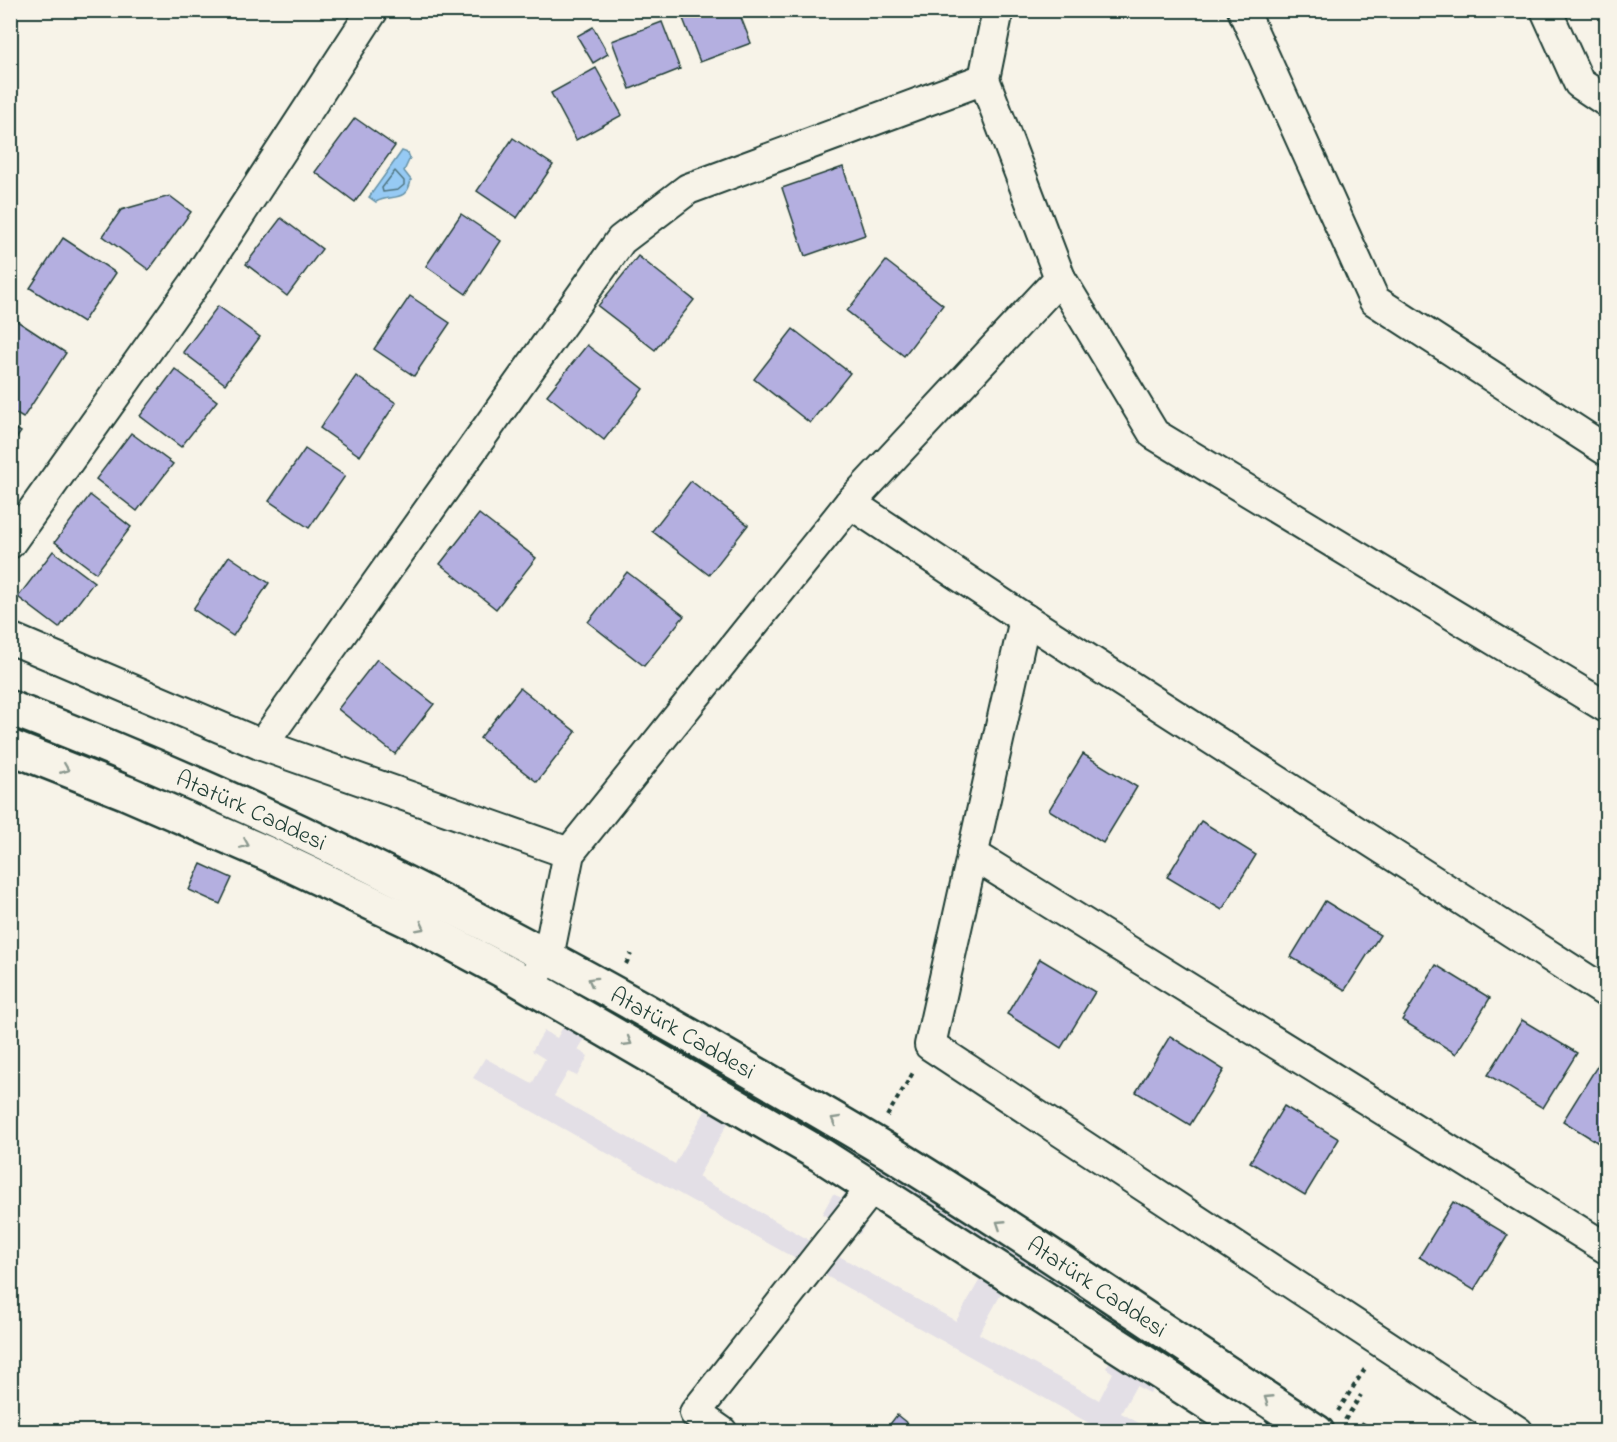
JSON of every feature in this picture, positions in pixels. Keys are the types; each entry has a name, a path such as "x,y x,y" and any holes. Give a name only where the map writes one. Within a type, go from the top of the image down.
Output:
{"main road":[{"name":"Atatürk Caddesi","path":"10,708 160,768 261,813 377,867 548,957 872,1142 1334,1426"},
{"name":"Atatürk Caddesi","path":"10,747 127,793 268,854 416,924 529,985 712,1091 872,1188 1252,1431"}],"street":[{"path":"10,543 195,283 373,10"},
{"path":"998,10 984,79 1059,278 1155,434 1606,707"},
{"path":"1243,10 1374,300 1606,450"},
{"path":"1546,10 1579,83 1606,101"},
{"path":"262,745 621,240 688,189 984,79"},
{"path":"529,985 548,957 569,853 850,503 1059,278"},
{"path":"850,503 1025,619 1606,992"},
{"path":"1025,619 930,1045 1518,1431"},
{"path":"10,638 262,745 569,853"},
{"path":"972,854 1606,1248"},
{"path":"722,1431 695,1413 872,1188"}],"path":[{"path":"872,1142 930,1045"},
{"path":"1334,1426 1335,1415 1381,1342"},
{"path":"1334,1426 1361,1395"},
{"path":"1361,1423 1377,1431"}],"shaded area":[{"path":"536,970 1237,1364 1158,1345 1147,1365 1161,1373 1150,1393 1136,1386 1121,1413 1153,1431 1103,1431 473,1078 485,1058 532,1084 545,1059 532,1051 544,1031 557,1038 569,1016","holes":["591,1028 713,1097 675,1164 554,1096 568,1072 577,1076 583,1066 588,1056 578,1050","735,1110 854,1176 842,1198 833,1194 822,1214 830,1218 816,1244 698,1177","877,1189 994,1255 956,1321 839,1256 852,1231 860,1234 871,1215 864,1211","1016,1267 1136,1333 1125,1353 1117,1349 1106,1368 1113,1373 1099,1400 979,1334"]}],"water":[{"path":"402,151 408,153 410,158 404,171 411,180 409,187 398,197 376,202 369,197"}],"building":[{"path":"696,10 738,10 751,43 700,62 682,16"},
{"path":"662,22 680,69 630,89 612,41"},
{"path":"593,27 608,54 593,63 577,36"},
{"path":"596,68 622,115 576,140 551,93"},
{"path":"355,118 395,146 355,202 315,172"},
{"path":"513,138 553,165 517,218 477,191"},
{"path":"843,167 865,235 805,256 782,188"},
{"path":"170,196 191,212 149,270 103,236 121,210"},
{"path":"461,214 501,241 466,294 426,266"},
{"path":"281,218 322,249 287,296 246,264"},
{"path":"63,238 116,273 83,322 30,288"},
{"path":"638,256 694,300 655,350 598,306"},
{"path":"886,261 943,305 904,356 847,311"},
{"path":"410,296 450,323 414,376 374,349"},
{"path":"218,306 260,337 225,384 183,352"},
{"path":"14,319 66,353 23,418 10,410 10,325"},
{"path":"793,329 850,373 810,423 754,379"},
{"path":"587,345 643,389 604,440 547,395"},
{"path":"175,369 217,401 181,447 140,416"},
{"path":"356,376 396,403 360,456 320,428"},
{"path":"10,425 21,432 10,447"},
{"path":"131,433 173,464 137,511 96,479"},
{"path":"305,449 345,476 309,528 269,501"},
{"path":"691,481 748,525 709,575 652,531"},
{"path":"90,495 131,527 96,573 55,542"},
{"path":"479,514 536,558 496,609 440,564"},
{"path":"53,551 94,582 59,628 18,597"},
{"path":"229,556 269,583 233,636 193,609"},
{"path":"627,572 684,616 644,666 588,622"},
{"path":"377,659 434,704 395,754 338,709"},
{"path":"520,688 576,732 537,782 480,738"},
{"path":"1083,754 1137,787 1103,843 1049,810"},
{"path":"1201,821 1256,855 1222,910 1167,877"},
{"path":"201,864 232,878 220,904 189,890"},
{"path":"1325,901 1380,935 1345,990 1291,957"},
{"path":"1040,959 1095,992 1061,1048 1007,1014"},
{"path":"1436,965 1490,998 1456,1054 1402,1020"},
{"path":"1522,1020 1577,1053 1543,1108 1488,1075"},
{"path":"1170,1036 1224,1070 1190,1125 1136,1092"},
{"path":"1606,1052 1606,1144 1605,1147 1563,1121"},
{"path":"1284,1106 1339,1139 1305,1195 1250,1162"},
{"path":"1453,1202 1508,1235 1474,1290 1419,1257"},
{"path":"897,1415 918,1432 884,1432"}]}
